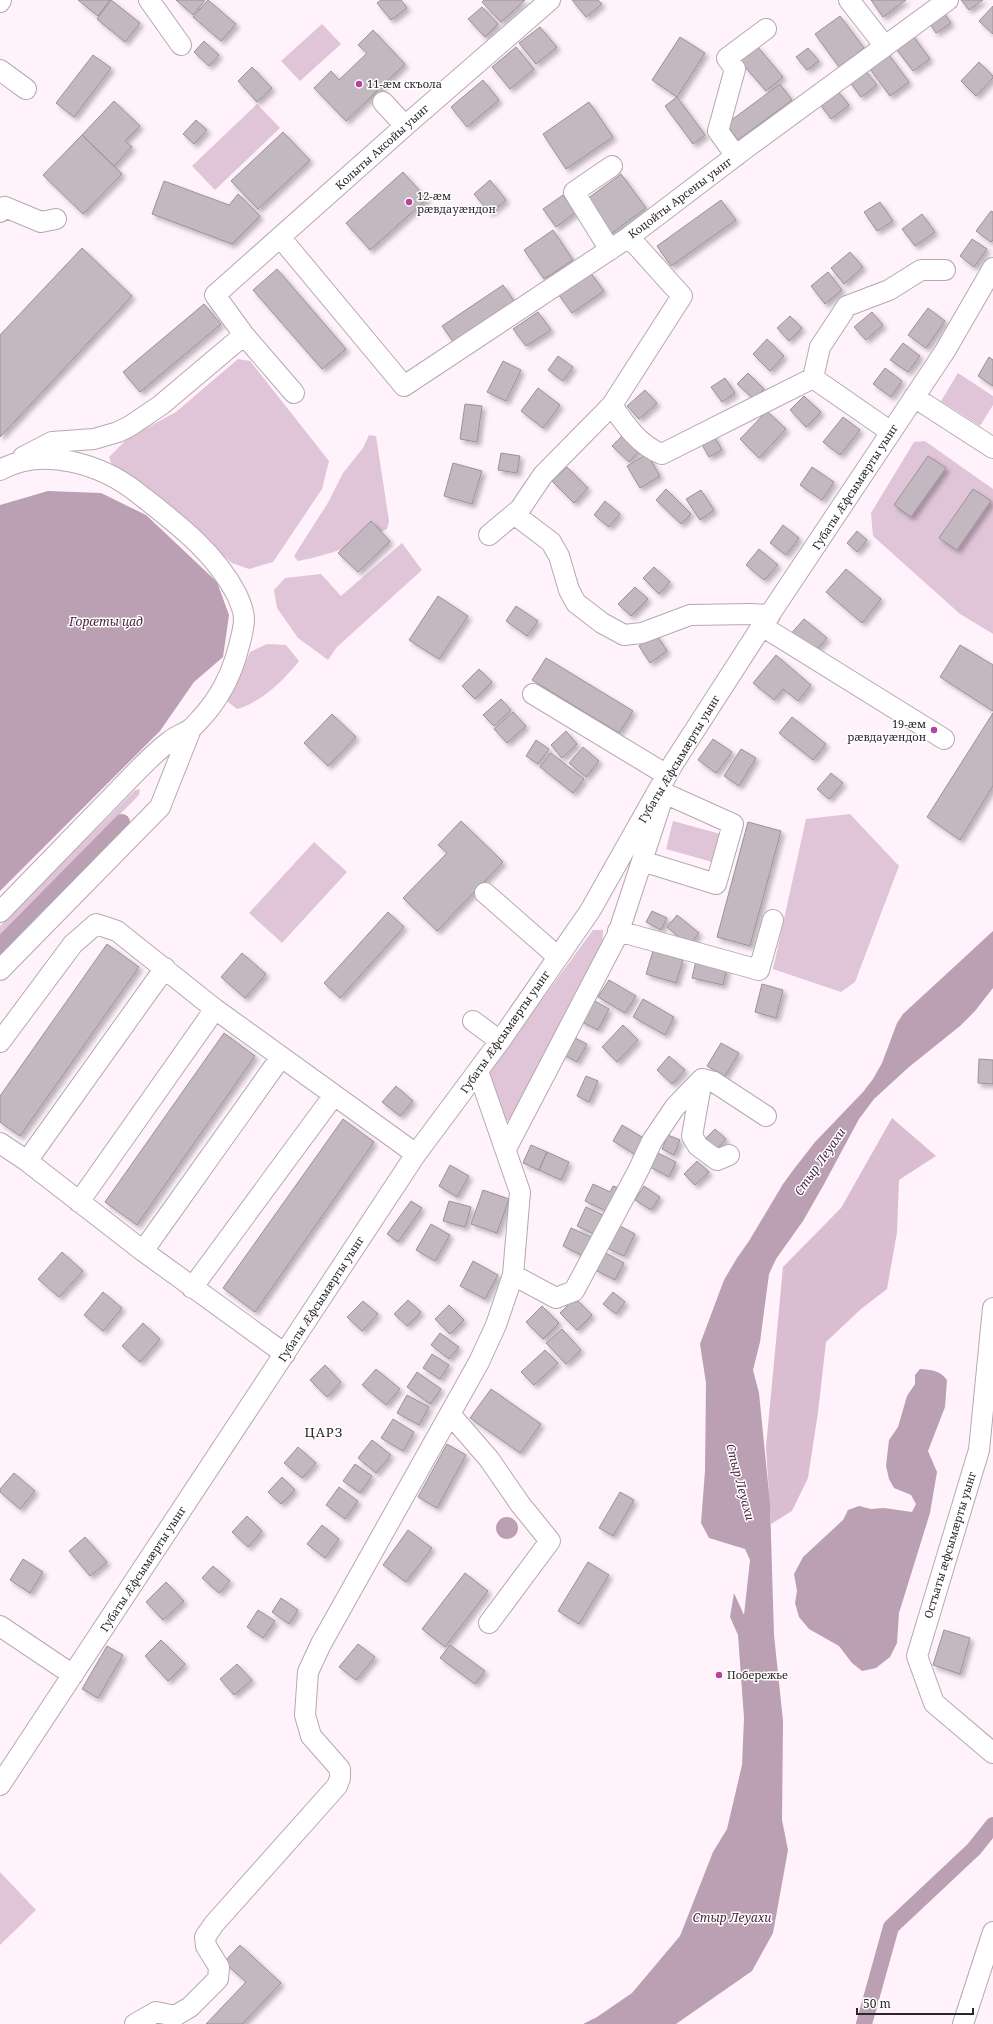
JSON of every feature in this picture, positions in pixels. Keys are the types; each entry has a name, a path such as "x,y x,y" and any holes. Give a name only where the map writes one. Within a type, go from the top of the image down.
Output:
{"street":[{"path":"149,0 181,46"},
{"name":"Колыты Аксойы уынг","path":"244,335 215,295 405,126 550,0"},
{"path":"849,0 884,45"},
{"name":"Коцойты Арсены уынг","path":"280,237 404,386 629,237 884,45 948,0"},
{"path":"736,156 718,131 735,68 727,58 766,29"},
{"path":"0,70 26,89"},
{"path":"384,102 405,126"},
{"path":"610,250 574,192 612,166"},
{"path":"0,212 5,207 40,222 56,219"},
{"path":"489,535 520,509 543,474 612,405 682,296 629,237"},
{"path":"813,378 820,347 847,306 890,290 920,270 945,270"},
{"name":"Губаты Æфсымæрты уынг","path":"0,1785 6,1764 73,1675 416,1154 500,1041 590,911 668,777 766,621 945,351 991,277"},
{"path":"7,466 52,442 94,439 118,432 130,426 161,406 244,335 294,393"},
{"path":"612,405 623,422 649,449 662,454 813,378"},
{"path":"813,378 891,432"},
{"path":"914,397 993,448"},
{"path":"0,970 160,807 191,729 219,696 230,675 241,640 244,618 242,605 225,574 208,553 173,520 134,489 99,470 64,460 32,458 7,466"},
{"path":"514,514 551,542 559,556 569,590 576,603 602,623 624,635 642,633 690,615 715,613 766,621 944,740"},
{"path":"533,694 668,777 733,824 716,884 642,861"},
{"path":"0,912 171,740 191,729"},
{"path":"506,1149 618,931 642,861 668,777"},
{"path":"485,893 558,957"},
{"path":"618,931 759,970 773,920"},
{"path":"0,1042 73,944 96,924 117,931 215,1009 416,1154"},
{"path":"27,1161 165,968"},
{"path":"79,1202 215,1009"},
{"path":"473,1021 500,1041"},
{"path":"142,1251 282,1058"},
{"path":"135,2024 156,2012 175,2016 190,2007 218,1979 219,1967 206,1946 205,1937 214,1924 337,1786 340,1778 340,1769 311,1736 305,1715 308,1672 321,1644 479,1362 496,1325 512,1274 520,1192 478,1071"},
{"path":"512,1274 556,1298 574,1291 638,1171 652,1141 675,1107 702,1079"},
{"path":"702,1079 714,1082 766,1116"},
{"path":"702,1079 692,1136 698,1146 717,1160 729,1155"},
{"path":"192,1288 334,1094"},
{"path":"0,1143 27,1161 142,1251 285,1354"},
{"name":"Остъаты æфсымæрты уынг","path":"993,1308 979,1450 917,1656 934,1703 993,1753"},
{"path":"450,1414 489,1459 520,1504 550,1540 489,1623"},
{"path":"0,1626 73,1675"},
{"path":"963,2024 993,1932"}],"shaded area":[{"path":"322,24 341,44 300,81 281,61"},
{"path":"257,104 280,128 215,190 192,166"},
{"path":"238,359 250,361 329,461 322,489 273,562 249,569 232,563 143,484 113,468 109,457 128,438 176,412"},
{"path":"958,373 993,396 993,405 980,426 941,401"},
{"path":"369,435 376,436 389,521 387,529 322,556 298,561 294,556 329,501 343,473 363,448"},
{"path":"925,441 993,489 993,634 960,614 873,536 871,513 914,442"},
{"path":"402,543 422,570 337,647 328,660 298,638 277,608 274,590 285,578 321,574 341,596"},
{"path":"267,644 286,645 299,661 279,683 264,696 246,706 237,709 228,702 229,689 242,670 250,652"},
{"path":"140,789 139,795 0,936 0,926 135,790"},
{"path":"850,814 899,866 855,982 841,992 773,969 806,819"},
{"path":"673,821 724,835 716,863 666,849"},
{"path":"314,842 347,872 282,943 249,913"},
{"path":"593,930 603,930 602,952 515,1124 505,1119 488,1073"},
{"path":"892,1118 936,1156 899,1180 897,1232 887,1289 861,1309 826,1342 818,1412 808,1478 792,1511 771,1524 766,1447 783,1267 841,1208"},
{"path":"0,1872 36,1910 0,1945"}],"water":[{"name":"Горӕты цад","path":"48,491 101,493 146,515 217,582 229,615 223,657 194,682 160,731 0,891 0,505"},
{"name":"Стыр Леуахи","path":"993,931 993,988 975,1011 960,1026 909,1067 874,1099 859,1119 803,1221 776,1259 769,1274 760,1342 753,1370 759,1393 770,1503 774,1635 783,1721 782,1820 788,1850 773,1933 752,1971 676,2024 583,2024 597,2017 632,1993 680,1936 713,1852 727,1829 742,1765 744,1718 738,1635 730,1617 734,1593 744,1615 750,1560 745,1549 709,1538 701,1523 705,1471 706,1383 700,1344 724,1280 783,1184 794,1169 815,1142 863,1092 873,1079 882,1063 897,1023 903,1014"},
{"path":"920,1369 938,1372 947,1380 945,1407 928,1451 937,1472 930,1513 899,1613 897,1643 890,1657 876,1668 862,1671 852,1663 839,1646 809,1629 799,1617 795,1603 797,1591 794,1574 803,1557 843,1520 848,1510 859,1506 871,1509 884,1508 912,1512 916,1504 911,1495 894,1488 889,1479 886,1466 889,1440 898,1427 907,1396 915,1384 915,1375"},
{"path":"507,1517 511,1518 517,1524 517,1532 511,1538 507,1539 503,1538 497,1532 496,1528 497,1524 503,1518"}],"building":[{"path":"78,0 110,0 98,16"},
{"path":"111,0 140,23 125,42 97,19"},
{"path":"176,0 205,0 193,15"},
{"path":"208,0 236,24 221,41 193,17"},
{"path":"381,0 401,0 407,8 391,20 377,3"},
{"path":"484,0 525,0 501,22 482,2"},
{"path":"572,0 598,0 602,4 586,17"},
{"path":"871,0 906,0 883,17"},
{"path":"961,0 983,0 969,10"},
{"path":"993,6 993,34 979,21"},
{"path":"482,7 498,24 485,37 468,19"},
{"path":"941,9 951,23 936,33 927,19"},
{"path":"840,16 864,48 839,67 815,34"},
{"path":"540,27 557,47 536,64 519,43"},
{"path":"373,30 405,64 346,121 314,88 331,71 339,80 367,53 358,45"},
{"path":"911,33 930,59 913,71 894,46"},
{"path":"680,37 705,53 677,97 652,80"},
{"path":"204,41 219,55 209,66 194,52"},
{"path":"757,46 783,77 766,91 739,60"},
{"path":"516,47 534,69 510,89 492,67"},
{"path":"808,48 819,61 807,70 796,57"},
{"path":"886,51 909,82 890,96 868,66"},
{"path":"93,55 111,68 74,117 56,103"},
{"path":"979,62 993,76 993,78 976,96 961,81"},
{"path":"252,67 272,88 257,102 238,81"},
{"path":"864,69 877,85 861,97 849,81"},
{"path":"483,80 499,100 467,127 451,107"},
{"path":"780,84 792,100 738,140 726,124"},
{"path":"837,90 849,105 831,119 819,103"},
{"path":"677,97 705,135 693,144 665,106"},
{"path":"114,101 140,126 125,141 132,147 114,166 82,135"},
{"path":"589,102 613,137 566,169 543,134"},
{"path":"196,120 207,130 194,144 183,134"},
{"path":"283,132 310,160 258,209 231,181"},
{"path":"82,135 122,174 83,214 43,175"},
{"path":"403,172 427,199 370,250 346,223"},
{"path":"621,174 646,208 608,236 583,202"},
{"path":"490,180 506,200 490,213 474,194"},
{"path":"164,181 229,205 238,194 260,216 232,244 152,214"},
{"path":"563,195 575,213 556,227 543,209"},
{"path":"721,200 736,220 671,266 657,246"},
{"path":"880,202 893,221 877,231 864,212"},
{"path":"991,211 993,212 993,240 991,242 976,231"},
{"path":"922,214 935,232 915,246 902,229"},
{"path":"553,230 573,260 544,279 524,250"},
{"path":"972,239 987,249 974,267 960,256"},
{"path":"82,248 132,296 0,437 0,335"},
{"path":"850,252 863,267 844,284 831,268"},
{"path":"277,269 346,349 322,369 253,290"},
{"path":"590,272 604,291 572,313 558,294"},
{"path":"828,272 842,290 825,304 811,286"},
{"path":"503,285 514,301 454,343 442,326"},
{"path":"204,304 221,324 140,392 123,372"},
{"path":"928,308 945,321 926,348 908,335"},
{"path":"538,312 551,330 526,346 513,329"},
{"path":"872,312 883,325 866,340 854,327"},
{"path":"790,316 802,328 789,341 777,328"},
{"path":"767,339 784,356 770,371 753,354"},
{"path":"903,343 920,356 908,372 890,360"},
{"path":"558,356 573,367 563,381 548,370"},
{"path":"989,357 993,360 993,386 978,376"},
{"path":"503,361 521,370 506,401 487,392"},
{"path":"885,368 902,381 891,397 873,384"},
{"path":"748,373 764,389 754,399 737,384"},
{"path":"725,378 735,393 722,402 711,387"},
{"path":"538,388 560,405 543,428 521,411"},
{"path":"645,390 657,403 639,419 627,406"},
{"path":"804,396 821,412 806,427 790,410"},
{"path":"465,404 482,406 477,442 460,439"},
{"path":"767,411 786,429 759,458 740,439"},
{"path":"843,417 860,430 840,455 823,442"},
{"path":"626,432 642,448 629,462 612,446"},
{"path":"713,434 722,450 709,457 700,441"},
{"path":"501,453 520,456 517,473 498,470"},
{"path":"647,454 660,476 640,488 627,466"},
{"path":"928,456 946,468 911,517 894,505"},
{"path":"453,463 482,471 472,504 444,496"},
{"path":"567,467 588,488 574,503 552,481"},
{"path":"812,467 834,482 822,500 800,485"},
{"path":"666,489 691,514 681,524 656,500"},
{"path":"973,489 991,501 957,550 939,538"},
{"path":"701,490 714,510 700,520 686,499"},
{"path":"605,501 620,514 609,527 594,515"},
{"path":"371,521 390,541 358,572 338,553"},
{"path":"783,525 799,538 786,555 770,543"},
{"path":"857,531 867,540 857,552 847,543"},
{"path":"759,549 778,565 764,580 746,565"},
{"path":"654,567 670,582 659,594 643,578"},
{"path":"846,569 881,599 862,623 826,592"},
{"path":"635,587 648,599 631,616 618,604"},
{"path":"438,596 468,616 439,659 409,640"},
{"path":"516,606 538,621 527,636 506,621"},
{"path":"804,619 827,638 811,656 788,637"},
{"path":"656,634 667,651 650,663 639,646"},
{"path":"960,645 993,665 993,711 940,677"},
{"path":"776,655 811,685 798,701 783,689 774,700 753,683"},
{"path":"546,658 633,711 619,733 532,680"},
{"path":"479,669 492,682 475,699 462,686"},
{"path":"501,699 511,710 494,726 483,715"},
{"path":"513,712 526,726 507,743 494,729"},
{"path":"993,713 993,786 960,840 927,817"},
{"path":"332,714 356,737 328,766 304,743"},
{"path":"792,717 826,744 813,760 779,733"},
{"path":"566,731 577,744 562,758 551,745"},
{"path":"713,739 732,752 716,773 698,760"},
{"path":"536,740 549,749 538,764 526,756"},
{"path":"583,747 599,761 586,777 569,763"},
{"path":"741,749 756,758 739,786 724,776"},
{"path":"551,753 584,779 573,793 540,767"},
{"path":"831,773 843,783 829,799 817,789"},
{"path":"461,821 503,862 437,931 403,898 447,853 438,845"},
{"path":"748,822 781,831 750,946 717,937"},
{"path":"652,911 667,918 661,930 646,922"},
{"path":"388,912 404,927 340,998 324,983"},
{"path":"677,915 699,933 689,946 667,927"},
{"path":"107,944 139,967 20,1136 0,1122 0,1096"},
{"path":"653,951 683,960 676,983 646,974"},
{"path":"242,953 266,974 245,998 221,977"},
{"path":"696,961 727,968 723,985 692,978"},
{"path":"609,980 636,996 625,1013 598,997"},
{"path":"762,984 783,990 776,1018 755,1012"},
{"path":"591,999 609,1009 598,1030 580,1021"},
{"path":"643,999 674,1017 665,1035 633,1017"},
{"path":"623,1025 638,1040 617,1062 602,1047"},
{"path":"224,1033 255,1056 137,1225 105,1202"},
{"path":"569,1035 587,1044 577,1062 559,1052"},
{"path":"721,1043 739,1053 725,1076 707,1066"},
{"path":"669,1056 685,1070 672,1084 657,1070"},
{"path":"979,1059 993,1060 993,1084 978,1083"},
{"path":"586,1076 598,1081 589,1102 577,1096"},
{"path":"396,1086 413,1101 400,1116 382,1102"},
{"path":"343,1119 374,1142 255,1312 223,1288"},
{"path":"622,1125 645,1139 636,1155 613,1141"},
{"path":"715,1129 726,1139 716,1150 705,1139"},
{"path":"668,1135 680,1140 674,1155 662,1149"},
{"path":"531,1145 547,1152 539,1170 523,1163"},
{"path":"547,1152 569,1162 561,1180 539,1170"},
{"path":"658,1153 676,1162 669,1177 650,1167"},
{"path":"697,1161 709,1172 695,1185 684,1174"},
{"path":"450,1165 469,1176 457,1197 439,1186"},
{"path":"593,1184 610,1192 613,1186 619,1188 608,1212 585,1201"},
{"path":"644,1186 660,1197 651,1210 635,1200"},
{"path":"483,1190 509,1199 497,1233 471,1224"},
{"path":"411,1201 422,1208 398,1242 387,1234"},
{"path":"449,1201 471,1207 465,1227 443,1221"},
{"path":"586,1207 605,1216 596,1235 577,1226"},
{"path":"431,1224 450,1235 435,1261 416,1250"},
{"path":"618,1225 635,1234 624,1256 607,1248"},
{"path":"571,1228 591,1237 583,1256 563,1246"},
{"path":"62,1252 83,1271 59,1297 38,1279"},
{"path":"604,1252 624,1263 615,1280 595,1270"},
{"path":"473,1261 498,1275 485,1299 460,1286"},
{"path":"103,1292 122,1308 103,1331 84,1315"},
{"path":"613,1292 625,1302 616,1314 603,1304"},
{"path":"575,1298 592,1315 577,1330 560,1313"},
{"path":"408,1300 421,1312 407,1326 394,1314"},
{"path":"363,1301 378,1314 362,1331 347,1317"},
{"path":"449,1305 464,1320 450,1334 435,1319"},
{"path":"542,1306 559,1323 543,1339 526,1322"},
{"path":"143,1323 160,1339 140,1362 122,1346"},
{"path":"562,1329 581,1350 566,1364 546,1343"},
{"path":"440,1333 459,1347 449,1359 431,1345"},
{"path":"545,1350 558,1363 534,1385 521,1372"},
{"path":"432,1354 449,1365 440,1379 423,1368"},
{"path":"325,1365 341,1382 327,1397 310,1380"},
{"path":"376,1369 400,1389 386,1405 362,1385"},
{"path":"417,1372 441,1389 430,1404 407,1387"},
{"path":"491,1389 541,1424 520,1453 470,1418"},
{"path":"407,1395 429,1407 419,1425 397,1413"},
{"path":"393,1419 414,1432 403,1451 381,1438"},
{"path":"372,1440 391,1455 376,1473 358,1458"},
{"path":"447,1444 466,1455 437,1508 418,1497"},
{"path":"298,1447 316,1463 302,1478 284,1463"},
{"path":"355,1464 372,1476 360,1493 343,1481"},
{"path":"14,1473 35,1491 20,1509 0,1492 0,1489"},
{"path":"282,1477 295,1490 281,1504 268,1492"},
{"path":"339,1487 358,1501 345,1519 326,1505"},
{"path":"620,1492 634,1500 613,1536 599,1528"},
{"path":"247,1516 262,1531 248,1547 232,1532"},
{"path":"322,1525 339,1539 325,1558 307,1544"},
{"path":"408,1530 432,1548 406,1582 383,1565"},
{"path":"85,1537 107,1562 90,1576 69,1551"},
{"path":"23,1559 43,1572 30,1593 10,1580"},
{"path":"588,1562 609,1575 579,1624 558,1611"},
{"path":"213,1566 230,1581 219,1593 202,1578"},
{"path":"465,1573 488,1591 445,1647 422,1629"},
{"path":"166,1582 184,1601 163,1620 146,1602"},
{"path":"281,1598 298,1610 289,1624 272,1612"},
{"path":"258,1610 275,1621 263,1638 247,1627"},
{"path":"944,1630 970,1638 960,1674 933,1665"},
{"path":"161,1640 185,1664 168,1681 145,1656"},
{"path":"358,1644 375,1657 356,1680 339,1667"},
{"path":"450,1645 485,1671 475,1684 440,1658"},
{"path":"107,1646 123,1655 98,1698 82,1689"},
{"path":"237,1664 252,1680 234,1695 220,1679"},
{"path":"240,1945 281,1983 242,2024 206,2024 246,1982 224,1962"}],"waterway":[{"path":"0,946 122,822"},
{"path":"864,2024 891,1927 974,1849 993,1825"}],"place":[{"name":"11-æм скъола","path":"359,84"},
{"name":"12-æм рӕвдауӕндон","path":"409,202"},
{"name":"19-æм рӕвдауӕндон","path":"934,730"},
{"name":"Побережье","path":"719,1675"}],"district":[{"name":"ЦАРЗ","path":"324,1432"}]}
